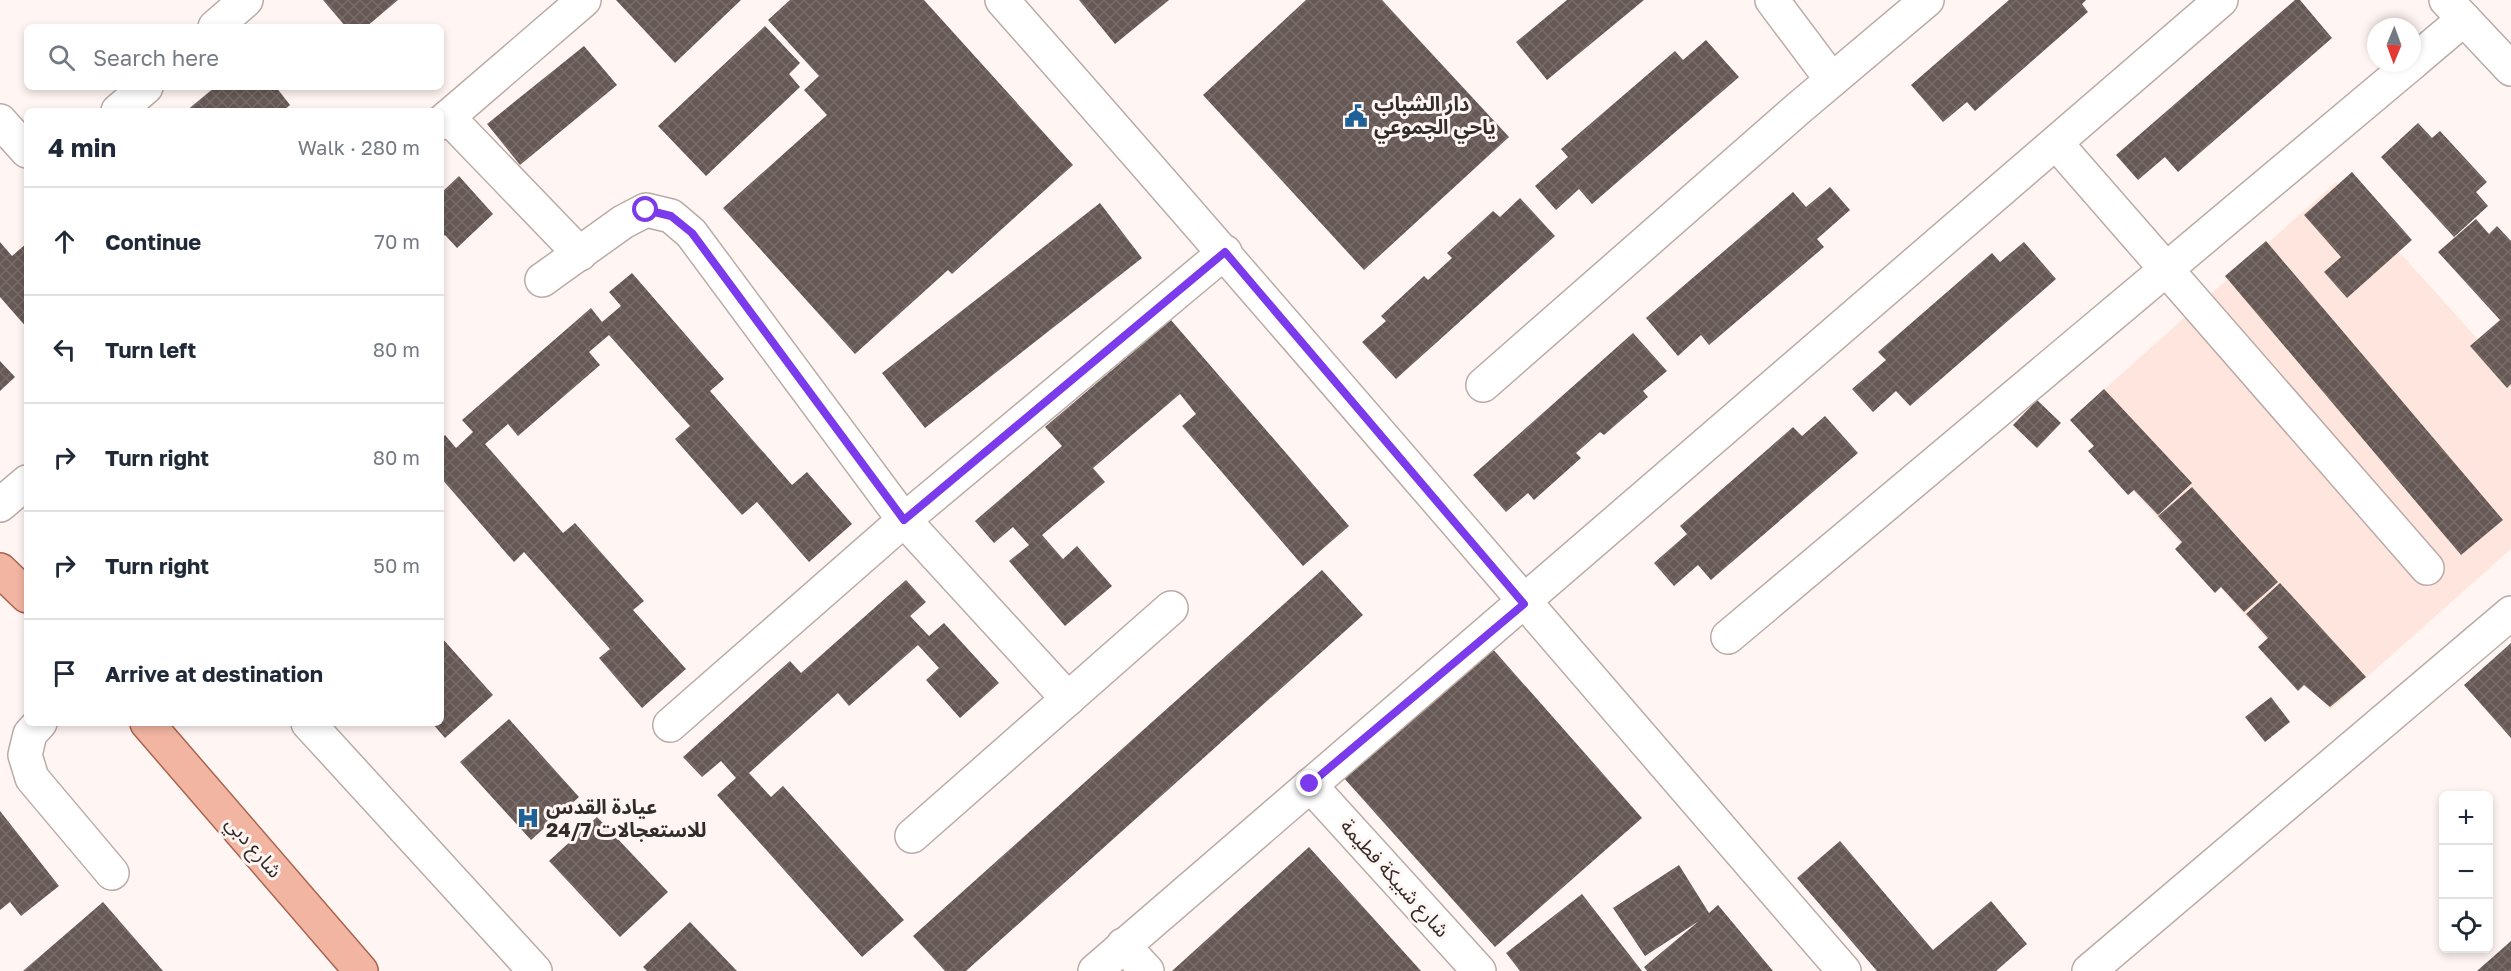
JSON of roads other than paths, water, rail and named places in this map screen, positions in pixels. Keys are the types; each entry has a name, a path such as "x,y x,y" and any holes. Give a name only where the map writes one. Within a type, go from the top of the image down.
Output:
{"main road":[{"path":"0,570 24,593"},
{"name":"شارع دبي","path":"150,726 361,971"}],"street":[{"path":"218,24 246,0"},
{"path":"580,254 444,120 584,0"},
{"path":"1002,0 1225,252 1524,604 1844,971"},
{"path":"1772,0 1832,80"},
{"path":"1483,385 1927,0"},
{"path":"1095,971 1310,784 1524,604 2221,0"},
{"path":"2421,52 2455,10 2511,69"},
{"path":"1728,637 2401,72"},
{"path":"122,108 142,90"},
{"path":"0,121 24,148"},
{"path":"2056,143 2427,568"},
{"path":"542,280 623,222 646,210 671,216 692,233 904,520 1068,699"},
{"path":"670,725 904,520 1225,252"},
{"path":"0,505 24,485"},
{"path":"912,836 1171,608"},
{"path":"2089,971 2511,613"},
{"path":"37,726 30,734 25,755 32,778 112,873"},
{"path":"311,726 535,971"},
{"name":"شارع شبيكة فطيمة","path":"1310,784 1479,971"},
{"path":"1123,945 1147,971"}],"place":[{"name":"دار الشباب ياحي الجموعي","path":"1356,116"},
{"name":"عيادة القدس للاستعجالات 24/7","path":"528,818"}]}
